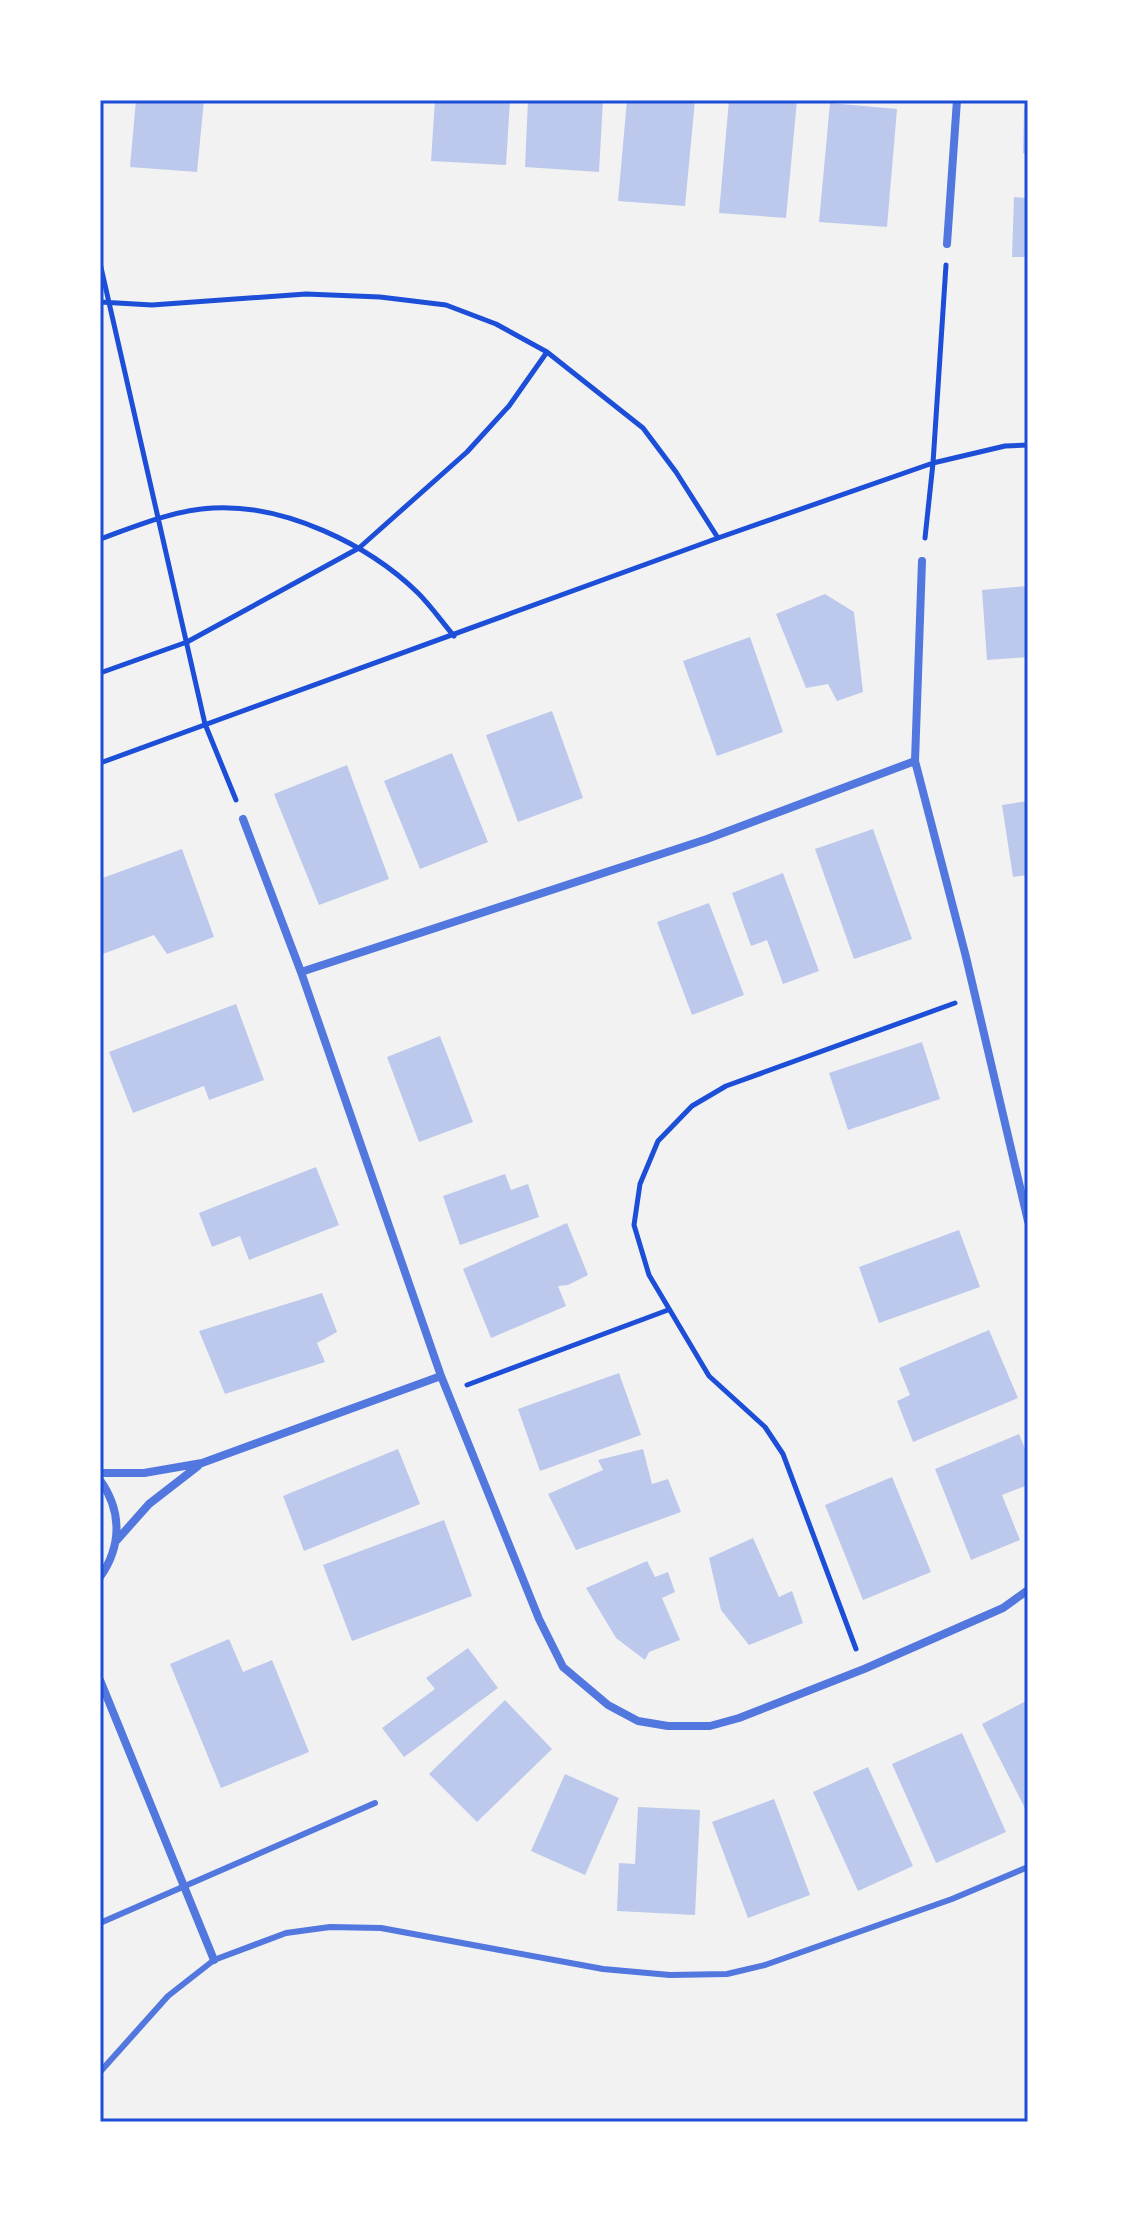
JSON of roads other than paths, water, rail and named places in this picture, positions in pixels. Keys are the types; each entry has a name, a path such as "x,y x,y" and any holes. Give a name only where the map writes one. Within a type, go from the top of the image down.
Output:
{"street":[{"path":"947,244 957,100"},
{"path":"922,561 915,761 1028,1221"},
{"path":"301,972 707,839 915,761"},
{"path":"243,819 301,972 447,1392 539,1619 563,1667 608,1705 638,1721 668,1726 710,1726 739,1718 864,1669 1003,1608 1028,1590"},
{"path":"100,1473 144,1473 202,1463 441,1376"},
{"path":"117,1540 149,1504 202,1463"},
{"path":"100,1480 111,1495 117,1517 117,1540 110,1563 100,1577"},
{"path":"100,1680 214,1960"}],"lane":[{"path":"100,1923 375,1803"},
{"path":"100,2072 168,1996 214,1960 286,1933 330,1927 381,1928 603,1969 670,1975 727,1974 765,1965 952,1899 1028,1867"}]}
